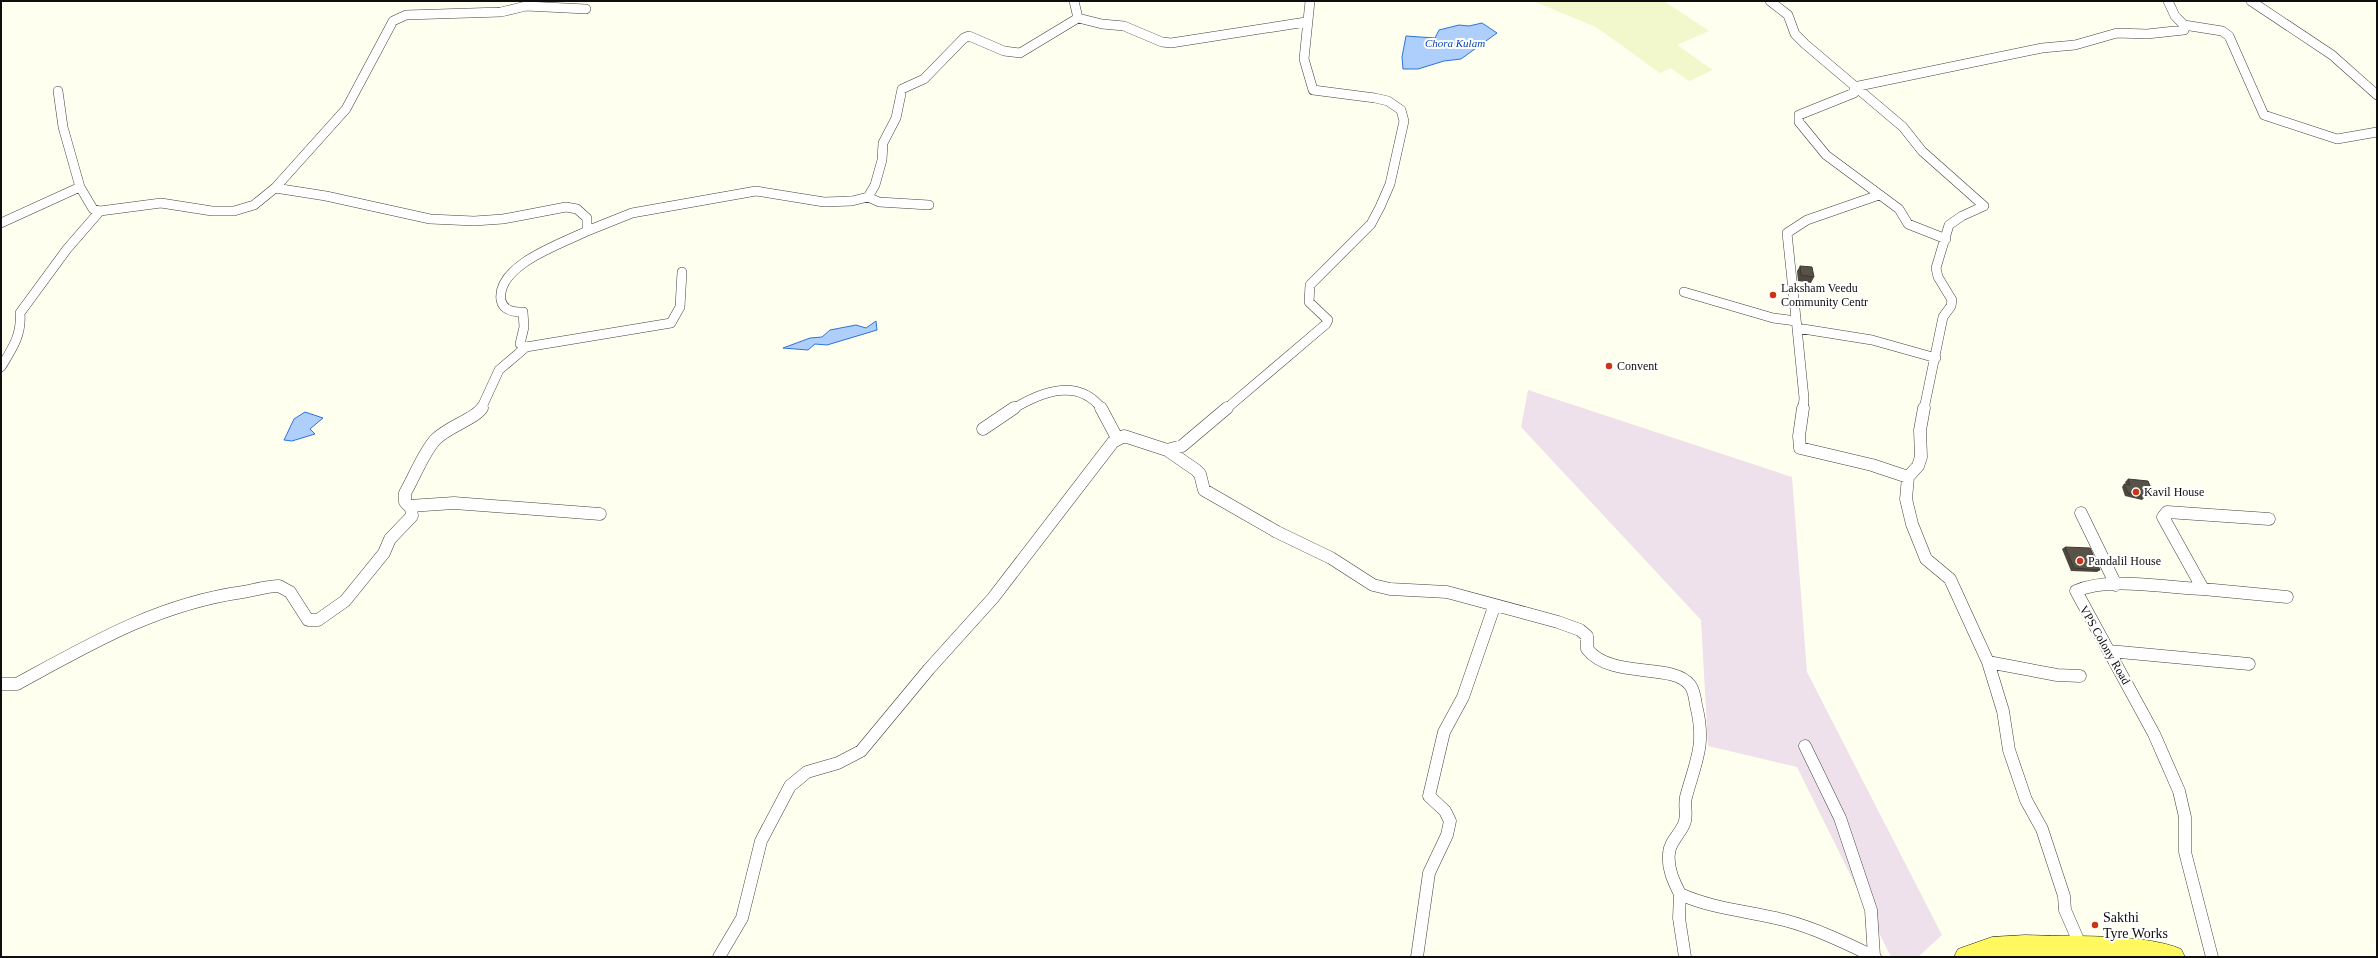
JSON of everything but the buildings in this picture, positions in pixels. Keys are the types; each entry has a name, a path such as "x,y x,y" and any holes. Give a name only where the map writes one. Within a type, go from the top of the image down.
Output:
{"main road":[{"path":"1966,957 1992,949 2026,947 2123,950 2174,957"}],"street":[{"path":"1074,1 1078,18"},
{"path":"1167,450 1182,446 1326,324 1328,320 1326,316 1309,302 1310,285 1371,224 1390,184 1404,121 1401,110 1388,101 1375,98 1313,90 1304,59 1306,22 1310,1"},
{"path":"1770,1 1788,15 1795,34 1805,44 1854,87 1863,91 1903,127 1922,151 1984,206 1962,216 1949,225 1936,268 1938,277 1952,300 1951,306 1943,317 1936,358 1920,430 1920,457 1918,466 1908,477 1906,499 1912,524 1926,559 1950,579 1988,662 2003,711 2009,750 2026,800 2042,830 2064,896 2065,910 2082,949"},
{"path":"2168,1 2175,16 2184,25 2222,32 2229,36 2252,92 2264,116 2337,139 2377,132"},
{"path":"2251,1 2332,55 2377,95"},
{"path":"58,91 63,127 80,187 93,209 100,211 156,203 172,203 184,207 239,212 250,208 275,188 346,109 393,21 406,15 501,12 526,6 586,9"},
{"path":"526,347 520,344 524,327 523,312 512,313 505,310 501,303 501,292 508,278 516,269 532,259 587,231 632,213 756,191 770,190 797,198 820,200 858,201 868,197 875,185 882,160 882,143 896,118 902,89 924,79 964,38 969,36 1004,52 1020,53 1078,18 1102,24 1124,26 1162,42 1172,43 1306,22"},
{"path":"1854,87 1874,81 1938,71 2042,48 2075,45 2117,33 2147,34 2184,30 2184,25"},
{"path":"1854,87 1854,93 1799,115 1799,122 1826,155 1899,209 1908,224 1946,239"},
{"path":"1,222 80,187"},
{"path":"275,188 326,196 430,219 474,221 503,219 566,208 577,209 586,218 587,231"},
{"path":"1879,195 1807,220 1787,233 1804,398 1799,436 1800,448 1872,465 1908,477"},
{"path":"868,197 879,202 929,205"},
{"path":"1,366 16,342 21,327 20,313 67,249 100,211"},
{"path":"569,241 586,218"},
{"path":"1,684 17,684 129,627 191,602 213,597 273,586 285,588 296,600 301,613 308,620 318,620 345,600 384,553 390,540 413,514 405,502 406,493 435,440 450,427 479,413 488,398 489,390 500,370 526,347 671,323 680,307 682,272"},
{"path":"1684,292 1773,318 1872,340 1936,358"},
{"path":"983,428 1036,396 1057,390 1070,389 1080,392 1095,402 1117,438"},
{"path":"1117,438 1131,438 1167,450 1174,457 1199,471 1203,481 1202,487 1204,490 1277,532 1331,558 1365,581 1390,589 1447,592 1580,630 1587,636 1585,642 1587,651 1598,660 1621,668 1670,674 1683,679 1691,686 1700,727 1700,750 1686,798 1685,821 1669,848 1673,880 1680,894 1679,918 1685,957"},
{"path":"720,957 742,918 748,900 761,841 790,786 807,772 843,761 861,751 929,669 993,598 1117,438"},
{"path":"409,506 454,503 600,514"},
{"path":"2203,589 2163,516 2167,512 2173,511 2270,519"},
{"path":"2081,513 2116,585"},
{"name":"VPS Colony Road","path":"2212,957 2185,852 2184,817 2178,791 2154,734 2109,651 2080,602 2076,591 2083,586 2116,585 2203,589 2287,597"},
{"path":"1417,957 1429,873 1450,821 1445,811 1429,796 1444,732 1463,697 1494,606"},
{"path":"2109,651 2249,664"},
{"path":"1988,662 2058,675 2080,676"},
{"path":"1680,894 1698,902 1785,920 1875,956 1870,910 1840,818 1805,746"}],"shaded area":[{"path":"1528,390 1792,477 1807,672 1942,935 1918,957 1891,957 1797,767 1708,746 1701,620 1521,427"}],"green space":[{"path":"1664,1 1709,31 1677,45 1713,70 1689,81 1671,68 1660,73 1596,27 1535,2"}],"water":[{"name":"Chora Kulam","path":"1482,23 1497,33 1461,59 1444,61 1418,69 1403,69 1402,57 1406,36 1435,38 1439,30 1459,25 1469,26"},
{"path":"876,321 877,330 827,345 815,344 808,350 783,348 810,338 822,337 830,330 856,325 866,328"},
{"path":"305,412 323,418 310,429 315,434 292,441 284,440 294,419"}],"place":[{"name":"Laksham Veedu Community Centr","path":"1773,295"},
{"name":"Convent","path":"1609,366"},
{"name":"Kavil House","path":"2136,492"},
{"name":"Pandalil House","path":"2080,561"},
{"name":"Sakthi Tyre Works","path":"2095,925"}]}
